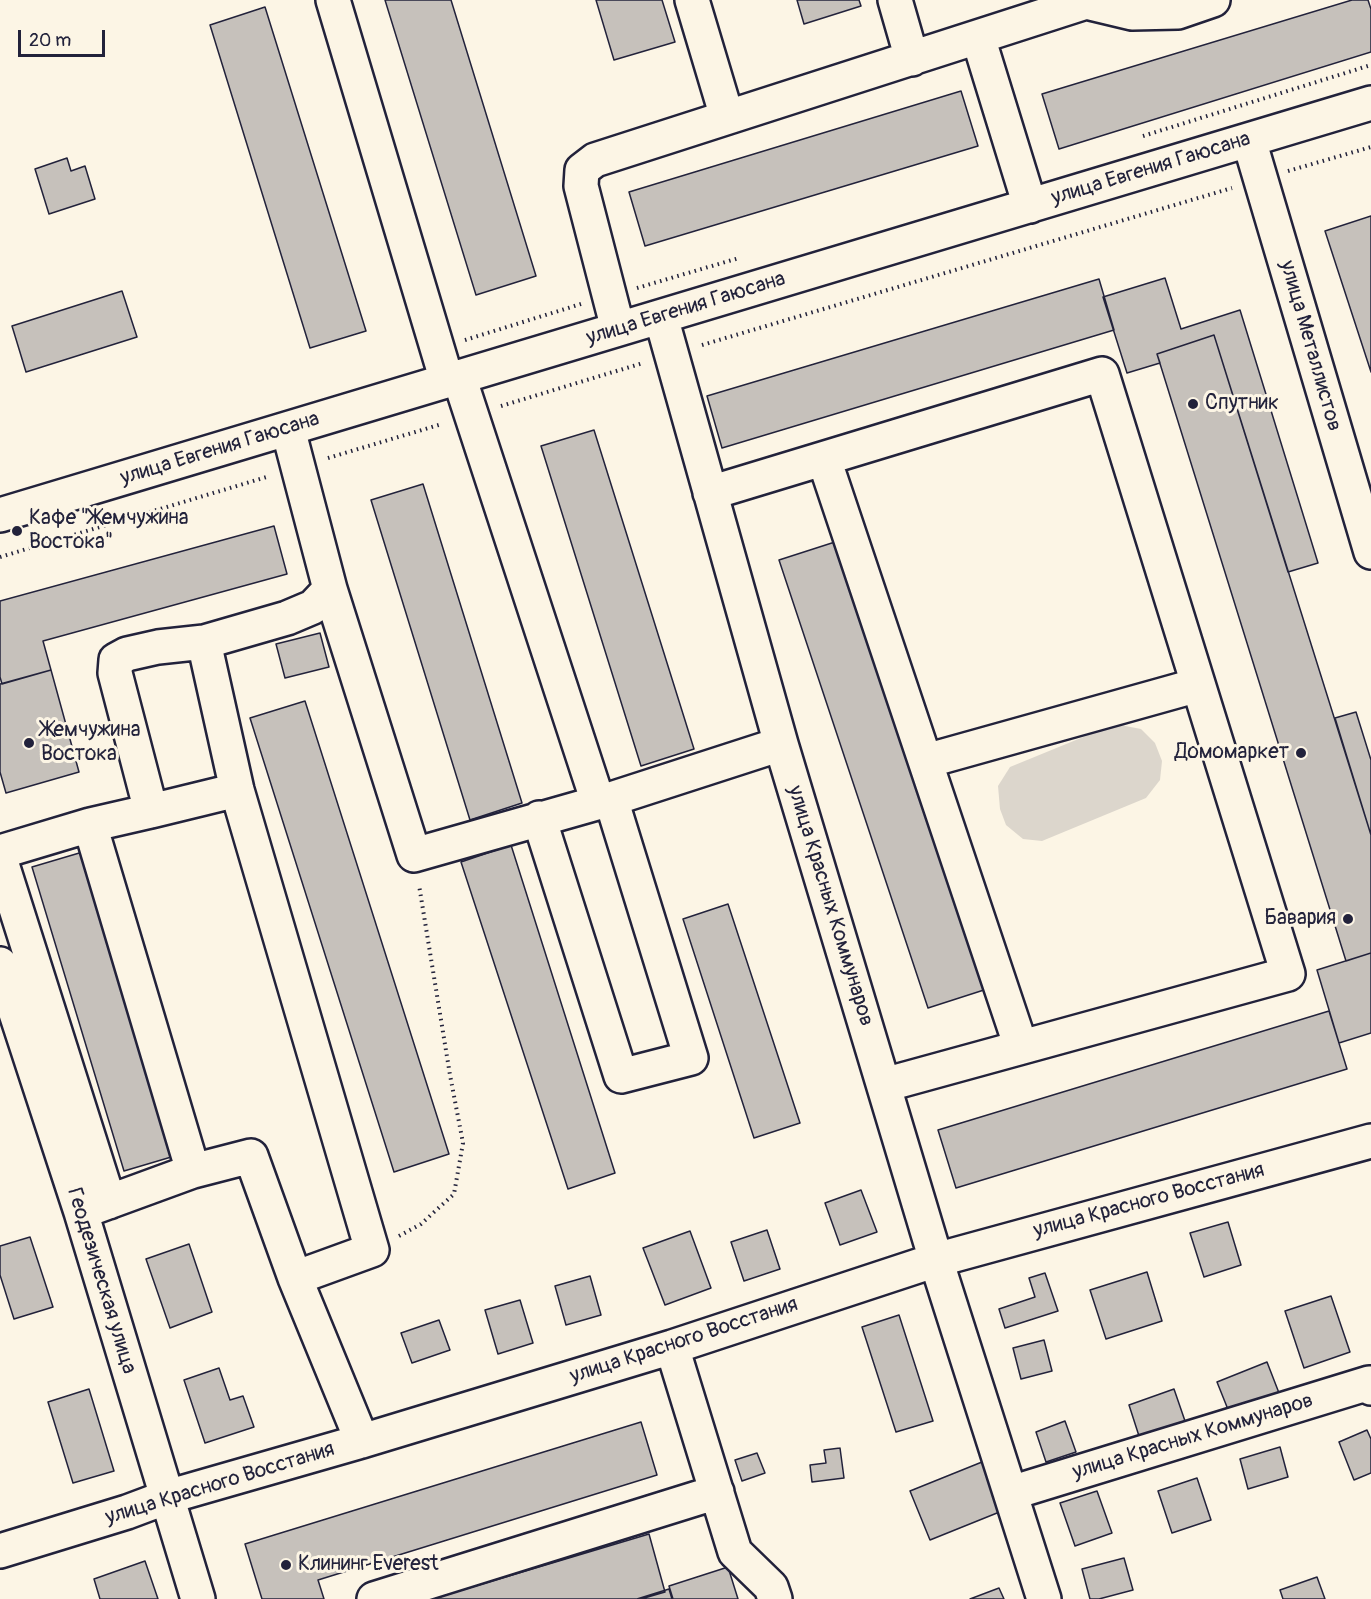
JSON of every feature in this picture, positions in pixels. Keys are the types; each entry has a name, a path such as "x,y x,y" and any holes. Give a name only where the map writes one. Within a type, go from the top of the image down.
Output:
{"street":[{"path":"333,0 453,379 605,801 691,1058 621,1076 539,818"},
{"path":"692,0 727,117"},
{"path":"895,0 912,59"},
{"path":"618,329 580,186 582,170 595,159 978,38 1086,1 1132,13 1178,12 1213,0"},
{"path":"978,38 1030,206"},
{"name":"улица Евгения Гаюсана","path":"0,515 1371,103"},
{"name":"улица Металлистов","path":"1249,140 1371,552"},
{"name":"улица Красных Коммунаров","path":"661,317 781,744 936,1260 1044,1599"},
{"path":"710,494 1102,374 1288,974 884,1085"},
{"path":"288,429 330,589 414,855 605,801 781,744"},
{"path":"824,459 1021,1047"},
{"path":"151,811 115,673 116,660 127,654 158,647 204,642 287,618 313,607 330,589"},
{"path":"204,642 237,790 372,1250 295,1278"},
{"path":"926,761 1198,685"},
{"path":"0,852 90,825 237,790"},
{"path":"90,825 193,1171"},
{"path":"0,858 95,1207 193,1171 251,1156 295,1278 362,1441"},
{"name":"Геодезическая улица","path":"0,964 9,1027 95,1207 167,1497 198,1599"},
{"name":"улица Красного Восстания","path":"0,1551 127,1512 167,1497 362,1441 672,1347 936,1260 1371,1141"},
{"path":"672,1347 735,1552 771,1587 775,1599"},
{"name":"улица Красных Коммунаров","path":"1011,1493 1369,1383 1371,1388"},
{"path":"374,1599 717,1492"}],"path":[{"path":"372,1250 421,1224 454,1194 463,1143 414,855"}],"shaded area":[{"path":"1115,724 1141,729 1155,743 1162,761 1160,780 1146,798 1042,841 1023,839 1006,825 1000,809 998,786 1010,767"}],"building":[{"path":"385,0 451,0 536,276 476,295"},
{"path":"596,0 662,0 675,42 614,60"},
{"path":"797,0 859,0 861,6 804,24"},
{"path":"1352,0 1368,0 1371,9 1371,52 1059,149 1042,94"},
{"path":"265,7 366,331 310,348 210,25"},
{"path":"961,91 978,146 645,246 629,192"},
{"path":"67,158 71,171 85,166 95,199 49,214 35,169"},
{"path":"1371,216 1371,372 1325,231"},
{"path":"1165,278 1181,329 1240,310 1318,563 1288,572 1214,335 1157,354 1160,363 1127,373 1103,297"},
{"path":"1099,279 1114,330 722,448 707,396"},
{"path":"122,291 137,337 26,372 12,326"},
{"path":"1214,335 1371,835 1371,953 1346,961 1157,354"},
{"path":"594,430 694,749 641,766 541,446"},
{"path":"423,484 522,803 470,820 371,500"},
{"path":"274,526 287,574 43,641 51,670 2,684 0,677 0,601"},
{"path":"838,541 987,989 928,1008 779,560"},
{"path":"320,633 329,667 285,678 276,644"},
{"path":"51,670 79,772 6,793 0,772 0,684"},
{"path":"305,701 449,1154 394,1172 250,718"},
{"path":"1356,712 1371,760 1371,835 1335,718"},
{"path":"511,845 615,1173 568,1189 461,862"},
{"path":"86,851 178,1155 124,1171 32,867"},
{"path":"728,904 800,1123 754,1138 683,919"},
{"path":"1371,953 1371,1033 1339,1043 1317,970"},
{"path":"1329,1011 1347,1069 956,1188 938,1130"},
{"path":"861,1190 877,1232 840,1245 825,1203"},
{"path":"1228,1222 1241,1265 1204,1277 1190,1233"},
{"path":"767,1230 780,1269 744,1281 731,1242"},
{"path":"690,1231 711,1288 665,1305 643,1248"},
{"path":"30,1237 53,1307 14,1319 0,1275 0,1246"},
{"path":"189,1244 212,1312 170,1328 146,1259"},
{"path":"1147,1272 1162,1321 1106,1339 1090,1290"},
{"path":"1045,1273 1058,1311 1005,1328 999,1309 1035,1297 1029,1278"},
{"path":"590,1276 601,1315 566,1325 555,1286"},
{"path":"1331,1296 1350,1352 1304,1368 1285,1311"},
{"path":"520,1300 533,1343 498,1354 485,1310"},
{"path":"899,1315 933,1421 896,1432 862,1327"},
{"path":"439,1320 450,1350 412,1363 401,1333"},
{"path":"1044,1340 1052,1371 1021,1379 1013,1348"},
{"path":"1267,1362 1279,1393 1229,1412 1217,1382"},
{"path":"219,1368 230,1400 243,1396 254,1427 205,1443 184,1380"},
{"path":"89,1389 114,1471 73,1483 48,1402"},
{"path":"1174,1389 1185,1421 1139,1436 1129,1405"},
{"path":"1065,1421 1076,1452 1046,1462 1036,1432"},
{"path":"641,1422 657,1475 318,1580 324,1599 262,1599 245,1544"},
{"path":"1367,1430 1371,1439 1371,1473 1354,1480 1339,1442"},
{"path":"1280,1447 1288,1477 1248,1489 1240,1459"},
{"path":"840,1448 844,1478 812,1482 810,1465 826,1463 824,1450"},
{"path":"757,1453 765,1473 742,1481 735,1460"},
{"path":"982,1462 1002,1511 930,1540 910,1491"},
{"path":"1197,1478 1211,1520 1172,1533 1158,1491"},
{"path":"1097,1491 1112,1533 1075,1546 1060,1503"},
{"path":"649,1534 665,1592 641,1599 432,1599"},
{"path":"1124,1558 1133,1590 1099,1599 1090,1599 1082,1569"},
{"path":"145,1561 158,1599 100,1599 94,1579"},
{"path":"728,1567 738,1599 673,1599 669,1586"},
{"path":"1317,1577 1325,1599 1283,1599 1280,1590"},
{"path":"999,1588 1004,1599 970,1599"},
{"path":"669,1589 672,1599 637,1599"}],"place":[{"name":"Спутник","path":"1193,404"},
{"name":"Кафе \"Жемчужина Востока\"","path":"17,531"},
{"name":"Жемчужина Востока","path":"29,743"},
{"name":"Домомаркет","path":"1301,753"},
{"name":"Бавария","path":"1348,919"},
{"name":"Клининг Everest","path":"286,1565"}]}
